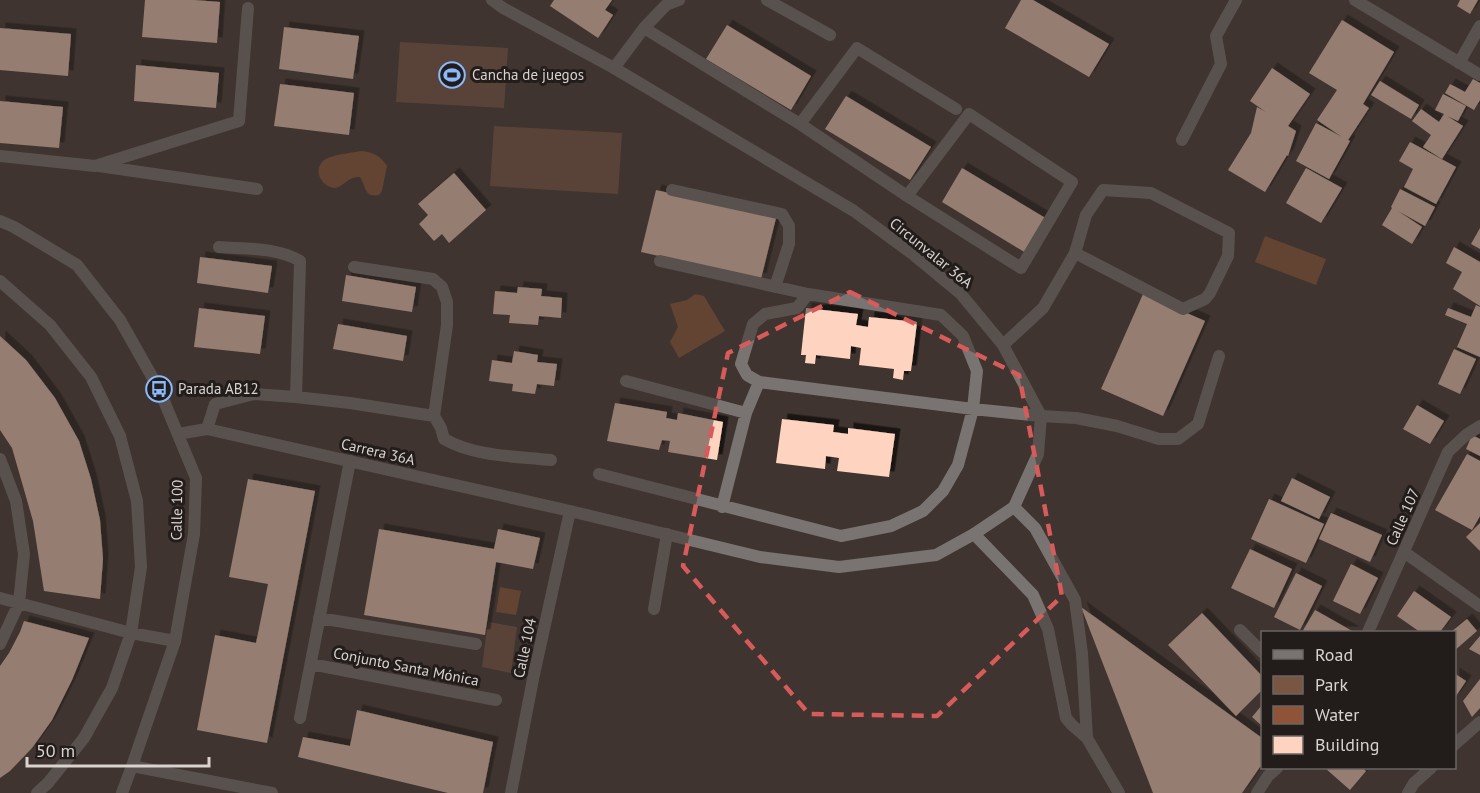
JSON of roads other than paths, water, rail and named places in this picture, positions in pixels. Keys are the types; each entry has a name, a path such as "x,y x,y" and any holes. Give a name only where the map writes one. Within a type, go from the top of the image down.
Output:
{"street":[{"name":"Circunvalar 36A","path":"492,0 614,68 854,212 914,255 960,293 1003,345 1041,416"},
{"path":"614,68 644,28 666,5 679,0"},
{"path":"767,0 830,35"},
{"path":"1182,140 1221,64 1216,36 1236,0"},
{"path":"1355,0 1480,75"},
{"path":"95,166 239,121 248,8"},
{"path":"1459,63 1480,26"},
{"path":"644,28 800,124 907,196 1021,268 1072,183 969,114 907,196"},
{"path":"800,124 857,48 956,109"},
{"path":"0,156 95,166 257,189"},
{"path":"672,190 782,214 789,226 789,244 775,287"},
{"path":"1003,345 1043,308 1075,253 1086,215 1103,190 1151,193 1230,233 1228,256 1210,293 1205,299 1183,309 1075,253"},
{"name":"Calle 100","path":"0,221 77,265 120,320 159,389 195,478 194,534 175,641 122,793"},
{"path":"219,247 274,252 300,261 296,397"},
{"path":"599,474 841,536 891,526 923,511 943,491 958,465 973,409 977,371 963,336 941,315 808,294 660,261"},
{"path":"354,267 433,279 442,287 447,302 447,325 435,416 444,439 458,447 482,453 551,460"},
{"path":"0,281 50,325 91,377 120,436 137,501 141,567 131,633 112,688 84,738 48,783 37,793"},
{"path":"808,294 797,308 765,314 753,324 741,364 747,375 759,382 973,409 1076,418 1117,426 1159,439 1178,439 1198,424 1219,356"},
{"path":"626,381 746,412"},
{"path":"722,507 746,412 759,382"},
{"path":"207,429 215,404 254,394 350,403 435,416"},
{"path":"570,511 760,557 838,567 936,555 974,534 1014,507 1038,454 1041,416"},
{"name":"Calle 107","path":"1369,631 1448,452 1466,435 1480,426"},
{"name":"Carrera 36A","path":"178,434 207,429 570,511"},
{"path":"0,459 16,501 24,554 19,603 0,644"},
{"name":"Conjunto Santa Mónica","path":"300,718 351,461"},
{"path":"1014,507 1035,528 1075,600 1082,653 1087,738"},
{"name":"Calle 104","path":"511,793 533,679 570,511"},
{"path":"654,609 667,534"},
{"path":"974,534 1033,595 1048,629 1066,718 1087,738 1119,793"},
{"path":"1404,552 1480,606"},
{"path":"0,598 131,633 175,641"},
{"path":"320,618 476,644"},
{"path":"1240,630 1261,650"},
{"name":"Conjunto Santa Mónica","path":"311,664 496,700"},
{"path":"1456,744 1480,722"},
{"path":"132,766 272,793"},
{"path":"1257,793 1268,776 1276,769"},
{"path":"1408,793 1414,783 1430,769"}],"water":[{"path":"360,151 375,155 387,166 382,191 379,195 368,193 360,177 350,179 336,188 320,179 319,170 323,161"},
{"path":"1265,236 1326,259 1316,285 1255,262"},
{"path":"695,294 704,296 725,331 679,358 670,342 678,327 670,304 687,300"},
{"path":"500,587 521,591 516,615 496,612"}],"place":[{"name":"Cancha de juegos","path":"452,75"},
{"name":"Parada AB12","path":"159,389"}]}
